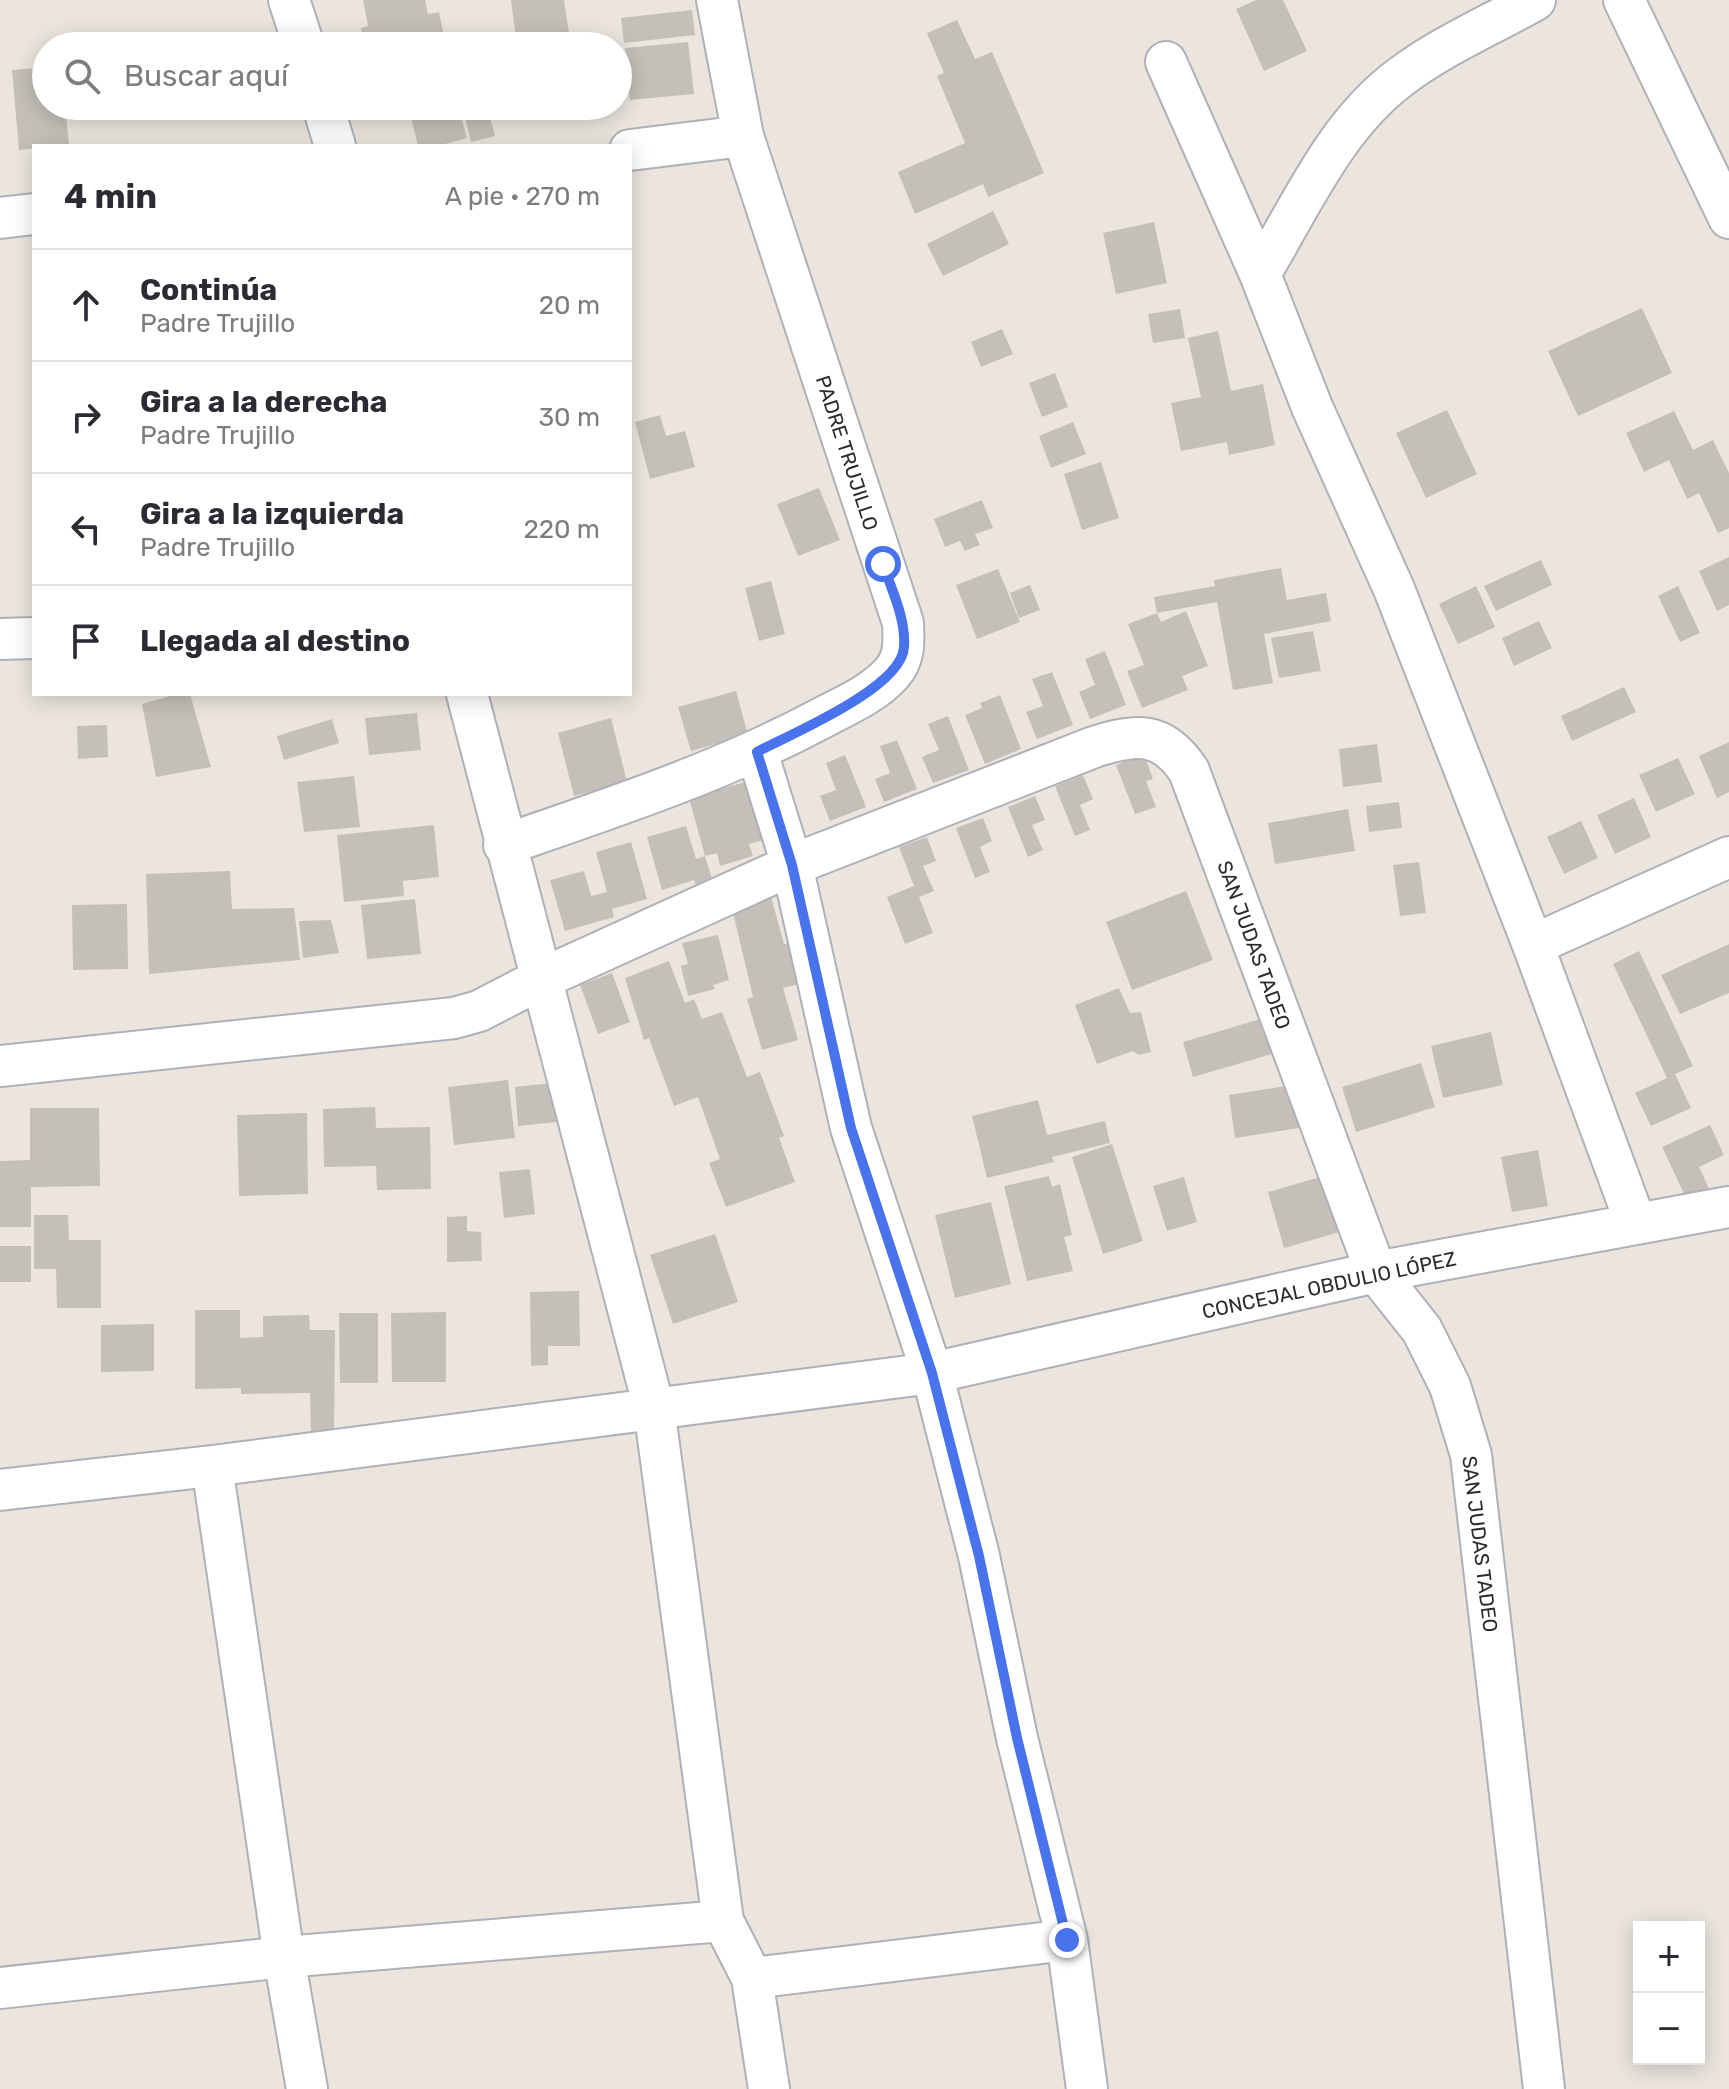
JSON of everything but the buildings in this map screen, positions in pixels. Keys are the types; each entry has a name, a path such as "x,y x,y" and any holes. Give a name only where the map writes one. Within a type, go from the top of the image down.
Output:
{"street":[{"path":"289,0 299,32"},
{"name":"PADRE TRUJILLO","path":"504,845 622,805 757,752 862,696 891,674 904,651 903,623 743,136 717,0"},
{"path":"1260,274 1340,141 1366,107 1402,75 1535,0"},
{"path":"1624,0 1729,218"},
{"path":"1166,62 1260,274 1312,407 1394,589 1533,945 1636,1224"},
{"path":"327,120 334,144"},
{"path":"632,150 743,136"},
{"path":"0,218 32,214"},
{"path":"0,639 32,638"},
{"path":"467,696 504,845 543,978 654,1408 723,1921 752,1978 769,2089"},
{"name":"SAN JUDAS TADEO","path":"792,865 1125,737 1152,739 1175,750 1189,771 1376,1272 1422,1330 1450,1386 1471,1455 1544,2089"},
{"path":"757,752 792,865 851,1128 932,1373 979,1556 1017,1738 1067,1940 1087,2089"},
{"path":"1533,945 1729,857"},
{"path":"0,1066 454,1018 479,1011 543,978 792,865"},
{"name":"CONCEJAL OBDULIO LÓPEZ","path":"0,1490 212,1466 932,1373 1376,1272 1729,1207"},
{"path":"212,1466 284,1957 307,2089"},
{"path":"0,1988 284,1957 723,1921"},
{"path":"752,1978 1067,1940"}],"route":[{"path":"883,564 903,623 904,651 891,674 862,696 757,752 792,865 851,1128 932,1373 979,1556 1017,1738 1067,1940"}]}
